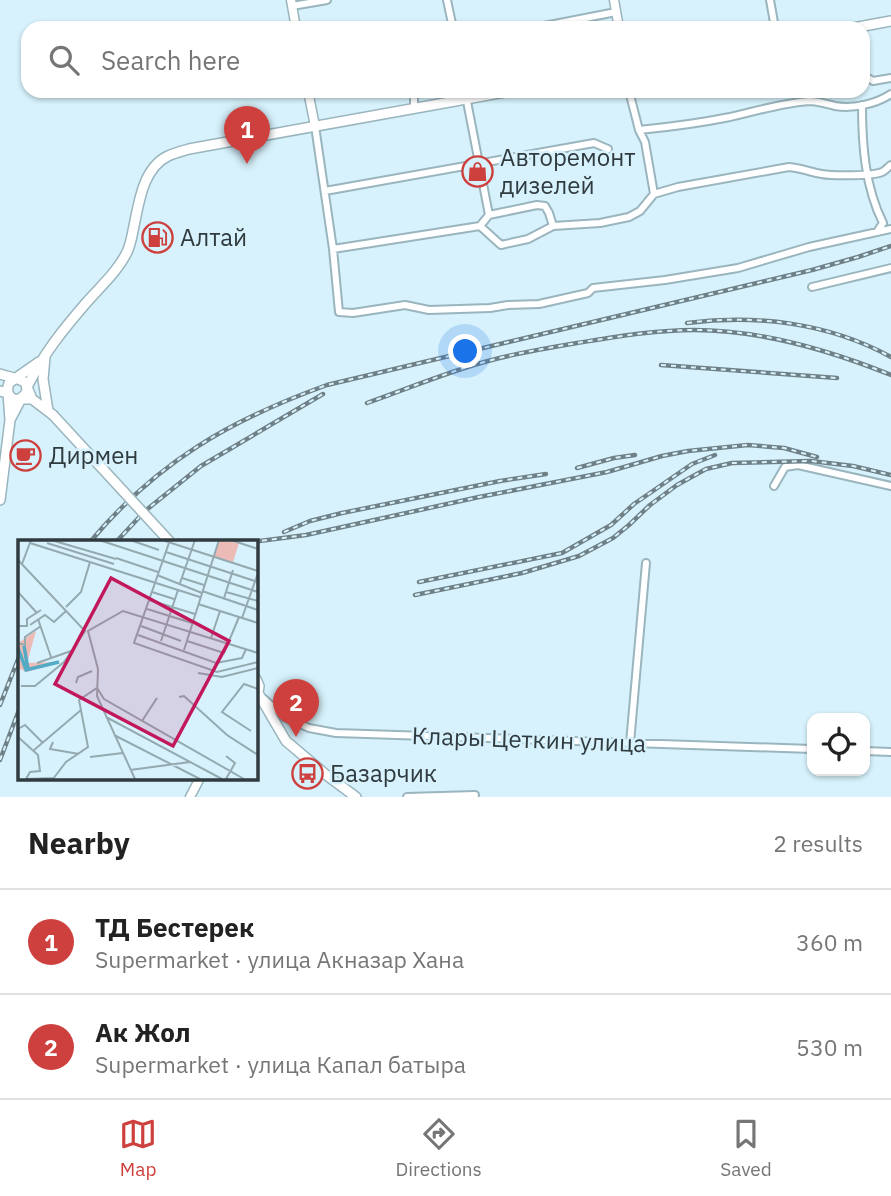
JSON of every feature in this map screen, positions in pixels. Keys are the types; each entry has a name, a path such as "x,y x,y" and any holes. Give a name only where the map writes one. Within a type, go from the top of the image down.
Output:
{"main road":[{"path":"870,25 891,21"},
{"path":"10,420 43,358 127,253 145,180 159,161 189,149 414,109 461,98"},
{"path":"0,500 10,420 4,392 9,383 43,358"},
{"path":"43,358 43,379 50,413"},
{"path":"0,374 23,381 32,400"},
{"path":"4,392 12,398 32,400 50,413 169,540"},
{"path":"257,689 286,741 356,797"}],"street":[{"path":"295,21 291,3 327,0"},
{"path":"447,0 452,21"},
{"path":"614,0 618,21"},
{"path":"769,0 774,21"},
{"path":"570,21 616,12"},
{"path":"870,79 891,78"},
{"path":"639,130 687,125 770,106 809,101 836,106 862,105 881,100 891,93"},
{"path":"310,98 333,249 339,312 353,313 405,305 429,310 539,304 588,293 593,288 738,268 809,247 891,229"},
{"path":"414,98 414,109"},
{"path":"467,98 489,215"},
{"path":"631,98 645,142 654,194"},
{"path":"862,105 862,142 866,173 883,223 877,232"},
{"path":"325,191 594,143 608,149"},
{"path":"480,226 501,245 528,239 553,226 629,218 640,211 654,194 678,187 789,167 841,176 883,172 891,165"},
{"path":"333,249 480,226 489,215 537,205 545,206 553,226"},
{"path":"812,287 891,268"},
{"path":"774,486 785,467 798,466 891,486"},
{"path":"631,743 646,563"},
{"name":"Клары Цеткин улица","path":"257,689 284,717 309,728 337,733 807,749"},
{"path":"870,751 891,751"},
{"path":"190,797 199,780"},
{"path":"407,797 475,795"}],"railway":[{"path":"92,540 142,489 197,447 258,413 327,385 812,270 891,246"},
{"path":"687,323 740,320 792,324 843,336 891,357"},
{"path":"367,403 488,361 620,336 679,330 719,331 795,343 844,357 891,375"},
{"path":"661,365 837,378"},
{"path":"118,540 145,511 201,466 323,394"},
{"path":"257,541 306,535 607,472 688,451 748,445 784,448 817,457"},
{"path":"577,468 635,455"},
{"path":"419,582 562,553 611,525 634,504 692,464 715,455"},
{"path":"415,595 522,573 579,556 613,538 650,505 677,485 706,469 732,463 811,461 853,466 891,475"},
{"path":"284,532 310,521 342,513 546,474"},
{"path":"0,705 18,660"},
{"path":"0,760 18,713"}],"place":[{"name":"ТД Бестерек","path":"247,164"},
{"name":"Авторемонт дизелей","path":"477,171"},
{"name":"Алтай","path":"157,237"},
{"name":"Дирмен","path":"26,455"},
{"name":"Ак Жол","path":"296,737"},
{"name":"Базарчик","path":"307,773"}]}
